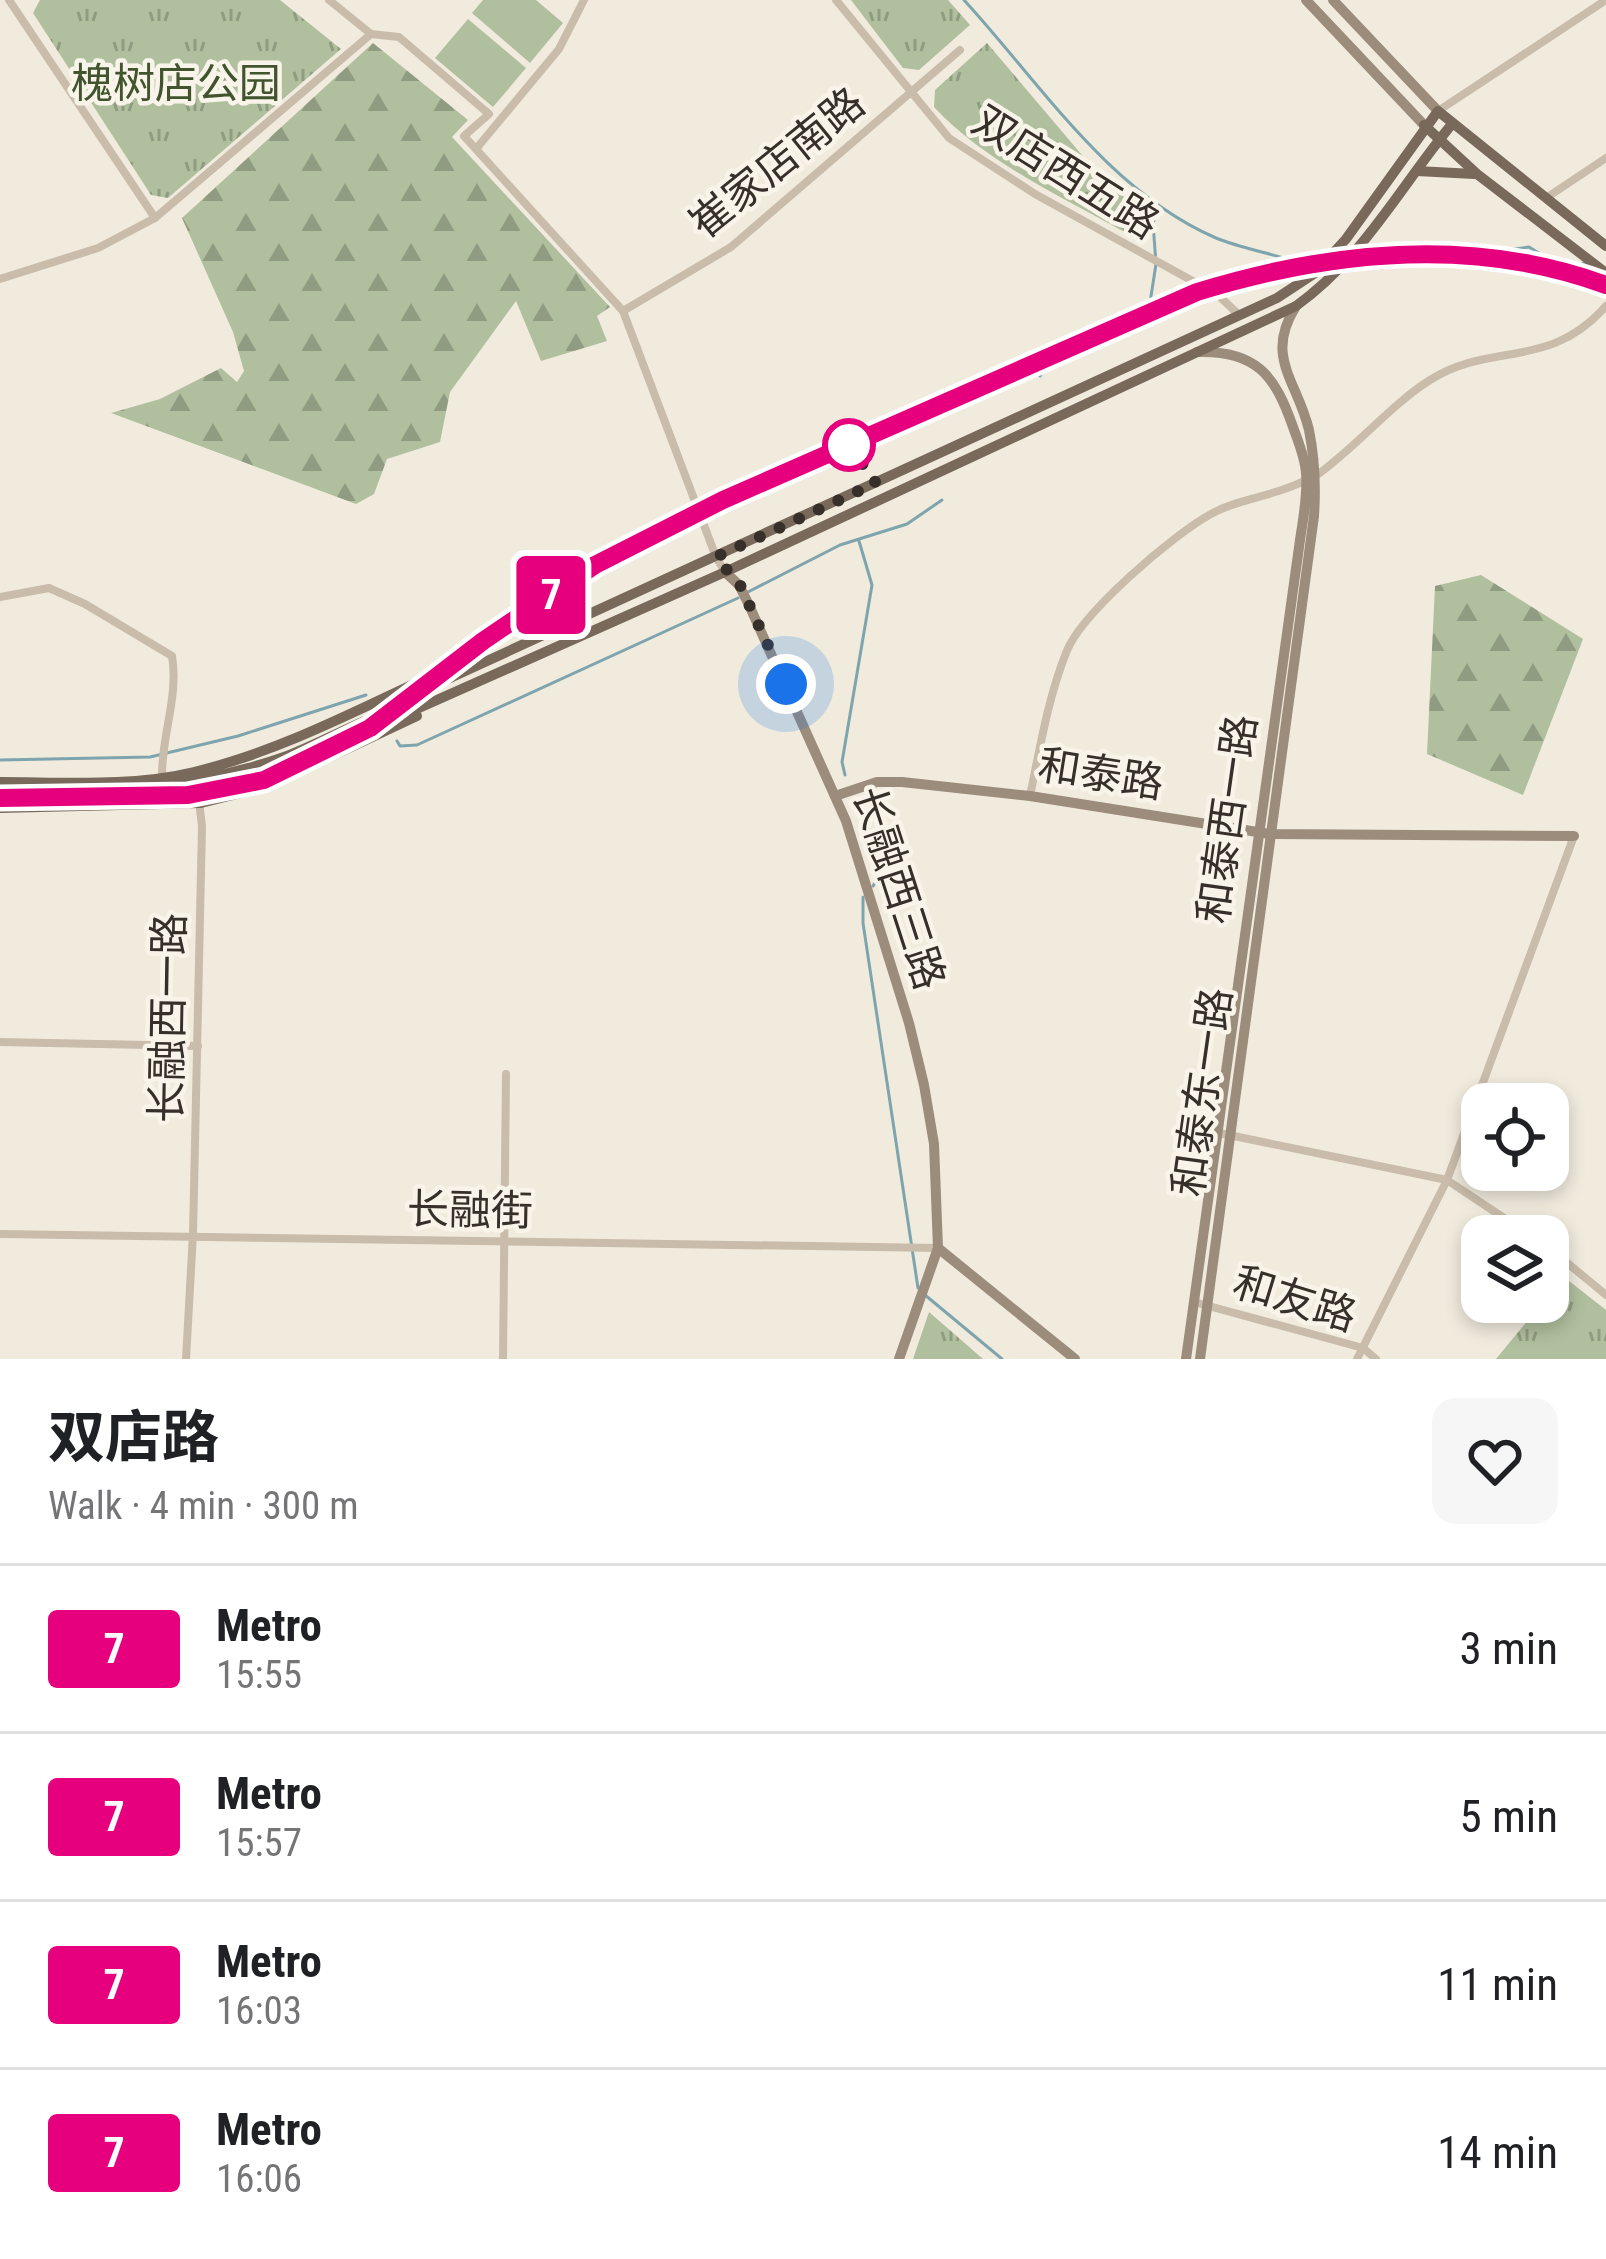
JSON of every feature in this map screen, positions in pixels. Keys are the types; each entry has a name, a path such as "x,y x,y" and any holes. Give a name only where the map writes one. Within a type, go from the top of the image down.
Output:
{"main road":[{"path":"0,804 168,796 291,765 440,682 1277,298 1315,273 1346,239 1438,111 1544,199 1601,239"},
{"path":"0,786 116,790 175,783 286,756 446,699 725,572 1296,306 1335,276 1366,241 1452,124"},
{"path":"1424,125 1477,174 1606,273"},
{"path":"1418,171 1477,174"},
{"path":"0,786 162,778 194,772 280,745 418,682 440,682"},
{"path":"0,804 201,803 268,786 401,726 446,699"}],"street":[{"path":"8,0 155,218"},
{"path":"329,0 371,34 399,37 489,114 464,136 623,311 725,572"},
{"path":"476,149 559,49 584,0"},
{"name":"双店西五路","path":"836,0 949,138 1035,194 1218,295 1239,315"},
{"path":"1306,0 1424,125"},
{"path":"1333,0 1438,111 1606,0"},
{"path":"0,279 98,248 155,218 371,34"},
{"name":"崔家店南路","path":"623,311 730,247 960,50"},
{"path":"1544,199 1606,158"},
{"name":"和泰西一路","path":"1263,833 1311,477 1307,424 1280,353 1283,326 1296,306"},
{"path":"1030,796 1067,648 1097,610 1178,535 1216,511 1279,495 1311,477 1347,454 1430,380 1465,364 1547,349 1590,324 1606,306"},
{"name":"和泰西一路","path":"1194,352 1238,357 1270,375 1311,477"},
{"name":"长融西三路","path":"725,572 740,585 835,796 909,1023 934,1144 938,1248"},
{"path":"0,597 49,588 172,656 177,682 162,754 162,778"},
{"name":"长融西一路","path":"186,1359 198,1046 201,803 194,772"},
{"name":"和泰路","path":"835,796 877,782 902,782 1030,796 1263,833 1574,836"},
{"name":"和泰东一路","path":"1200,1359 1201,1303 1263,833"},
{"path":"1357,1359 1447,1180 1574,836"},
{"path":"0,1042 198,1046"},
{"path":"503,1359 506,1074"},
{"path":"1224,1135 1447,1180 1500,1215"},
{"name":"长融街","path":"0,1234 938,1248"},
{"path":"899,1359 938,1248 1075,1359"},
{"path":"1569,1264 1606,1295"},
{"path":"1186,1359 1201,1303"},
{"name":"和友路","path":"1201,1303 1363,1348 1376,1359"}],"green space":[{"name":"槐树店公园","path":"40,0 280,0 341,49 168,198 151,195 33,13"},
{"path":"483,0 536,0 563,23 530,63 472,13"},
{"path":"851,0 948,0 970,25 919,70 903,68"},
{"path":"468,19 526,68 493,107 435,58"},
{"path":"373,43 468,120 452,137 610,307 597,316 607,341 541,361 516,301 450,392 440,442 387,459 374,494 356,504 111,413 160,399 221,368 237,382 244,371 233,332 182,218"},
{"path":"987,43 1104,181 1141,210 1144,243 1007,166 934,107 935,90"},
{"path":"1481,575 1583,639 1523,795 1427,754 1435,586"},
{"path":"1569,1281 1606,1310 1606,1359 1496,1359 1526,1323 1569,1323"},
{"path":"929,1312 983,1359 913,1359"}],"waterway":[{"path":"964,0 1078,133 1142,193 1216,238 1287,259"},
{"path":"1040,376 1044,368 1134,324 1149,309 1156,264 1153,223 1159,206"},
{"path":"1381,268 1529,247 1566,270 1587,262"},
{"path":"746,593 840,545 907,524 942,500"},
{"path":"845,775 842,762 872,585 859,541"},
{"path":"397,741 400,746 417,745 738,598"},
{"path":"0,760 150,757 238,736 366,695"},
{"path":"860,809 879,858 873,886"},
{"path":"863,897 863,923 918,1288"},
{"path":"925,1295 1002,1359"}],"metro line":[{"name":"7","path":"0,798 188,795 264,780 370,728 483,641 595,565 723,500 1197,292 1279,268 1422,253 1479,255 1533,264 1606,285"}],"route":[{"path":"786,684 740,585 716,557 876,483 849,445"}]}
